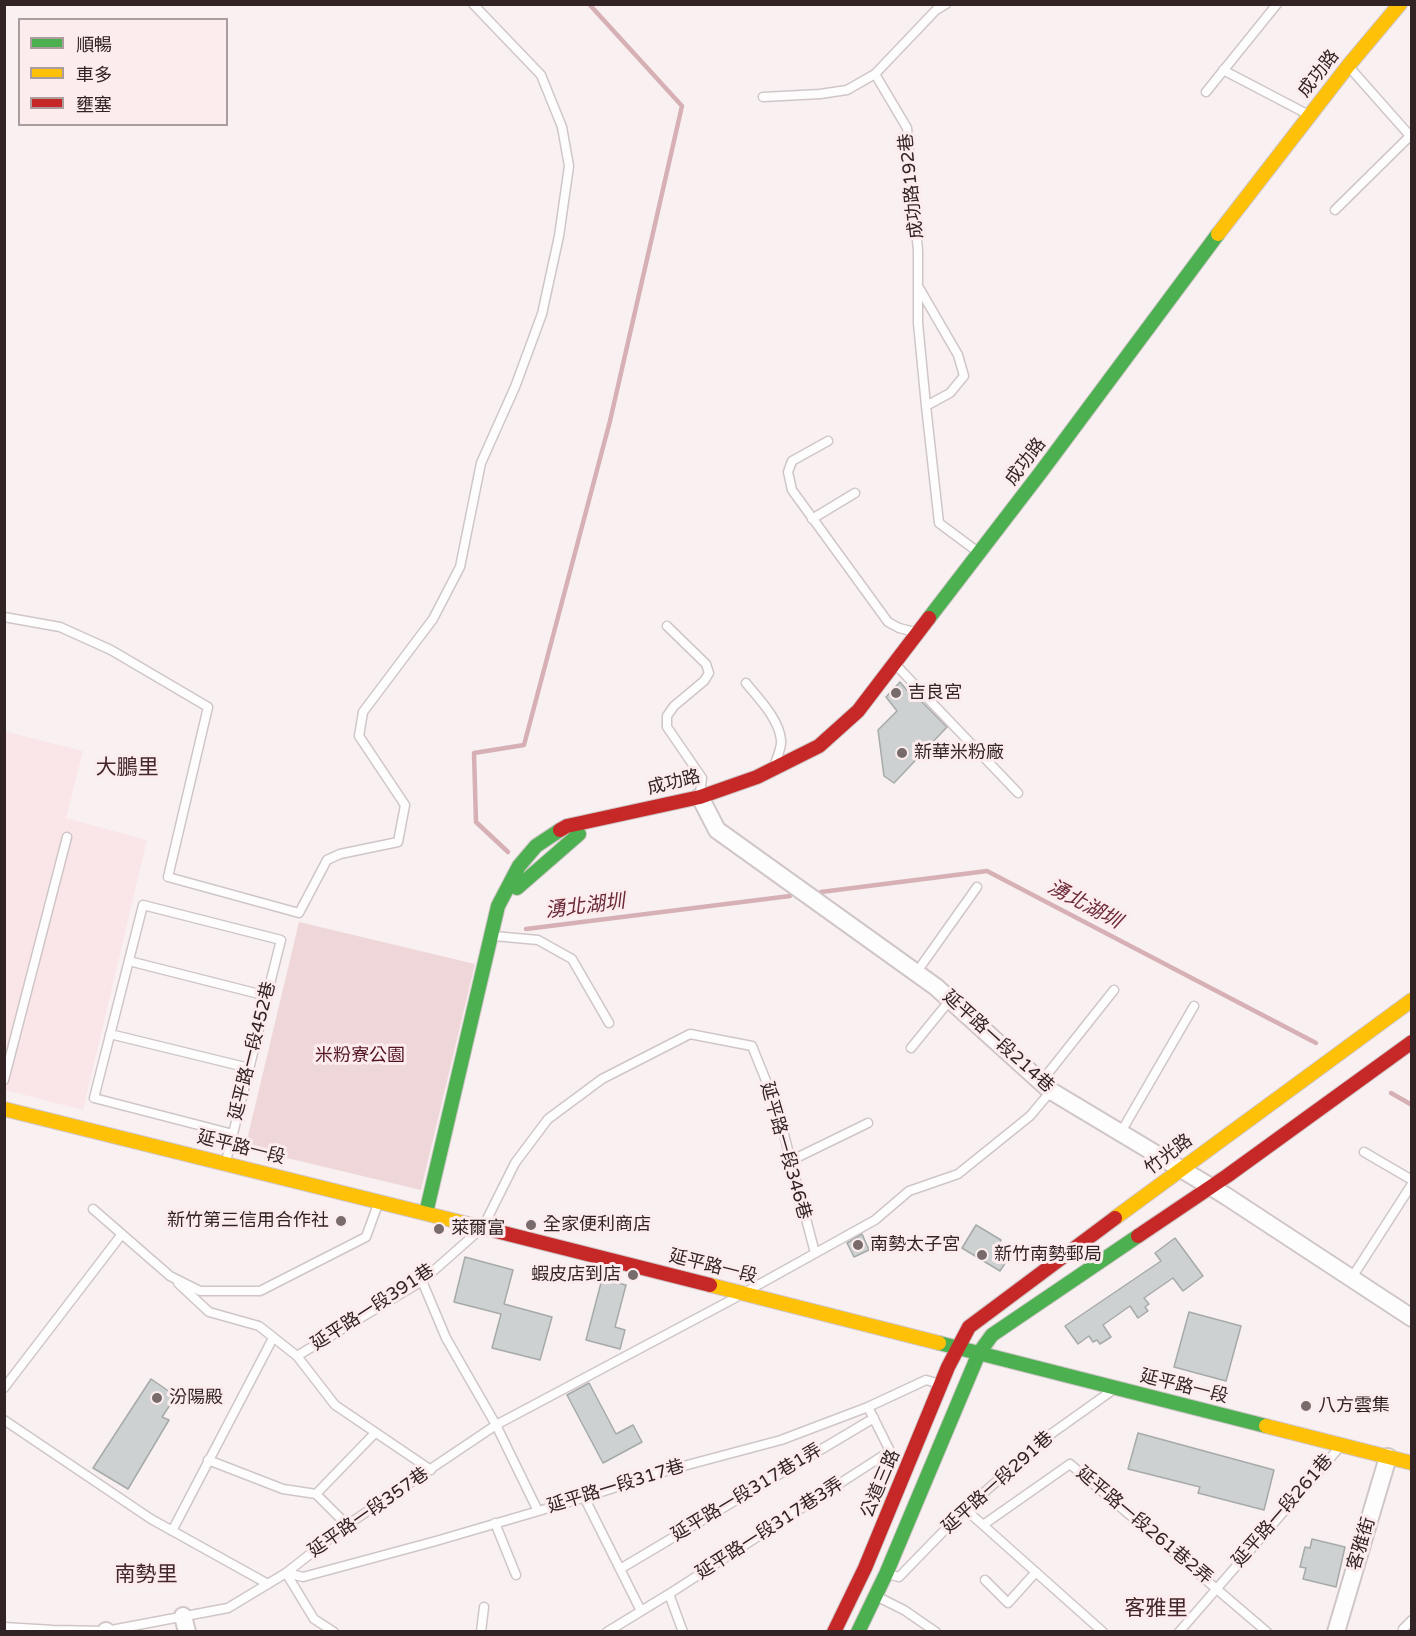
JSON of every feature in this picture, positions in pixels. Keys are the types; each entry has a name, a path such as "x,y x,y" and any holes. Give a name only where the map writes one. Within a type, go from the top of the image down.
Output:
{"street":[{"name":"成功路","path":"426,1213 498,906 594,821 700,797 773,770 819,746 858,711 980,553 1248,194 1348,66 1400,4"},
{"name":"延平路一段214巷","path":"700,797 717,830 916,973 950,1000 1046,1086 1210,1186 1412,1318"},
{"name":"竹光路","path":"957,1348 969,1327 1412,1000"},
{"path":"858,1632 886,1574 979,1353 992,1335 1210,1186 1412,1042"},
{"name":"延平路一段","path":"4,1109 483,1227 1412,1463"},
{"name":"公道三路","path":"834,1632 865,1568 957,1348"},
{"name":"客雅街","path":"1336,1632 1388,1457"}],"lane":[{"path":"4,617 60,627 111,650 208,707 168,877 299,913 327,860 340,854 399,842 405,805 359,736 363,712 433,619 460,567 481,463 515,387 542,314 559,236 569,166 562,127 541,75 473,4"},
{"path":"763,97 847,90 875,74 936,10 946,4"},
{"path":"1206,92 1277,4"},
{"path":"1335,210 1411,137 1348,66"},
{"path":"1223,70 1309,115"},
{"name":"成功路192巷","path":"875,74 907,128 918,251 918,323 939,523 980,553"},
{"path":"918,285 958,355 964,376 950,393 926,406"},
{"path":"828,441 792,461 788,472 792,490 888,622 899,628 918,633"},
{"path":"812,519 855,493"},
{"path":"667,626 706,664 709,673 704,681 674,706 668,716 668,727 702,778 700,797"},
{"path":"895,664 1018,793"},
{"path":"746,683 764,705 778,729 782,742 773,770"},
{"path":"4,1080 67,837"},
{"path":"916,973 977,887"},
{"name":"延平路一段452巷","path":"129,961 143,905 281,940 226,1163"},
{"path":"491,935 538,940 572,959 609,1023"},
{"path":"233,1134 94,1098 129,961 267,996"},
{"name":"延平路一段357巷","path":"268,1584 286,1573 347,1525 496,1425 875,1220 909,1191 958,1174 1030,1116 1046,1086 1114,990"},
{"path":"911,1047 950,1000"},
{"path":"1120,1132 1194,1006"},
{"name":"延平路一段346巷","path":"483,1227 515,1163 548,1119 602,1079 690,1034 753,1046 777,1108 814,1253"},
{"path":"110,1035 249,1068"},
{"path":"790,1161 868,1123"},
{"path":"1351,1279 1412,1182 1364,1152"},
{"path":"93,1209 170,1276 200,1291 260,1291 366,1237 379,1201"},
{"name":"延平路一段391巷","path":"170,1276 209,1312 259,1326 297,1356 422,1281 483,1227"},
{"path":"4,1388 122,1234"},
{"path":"422,1281 446,1338 496,1425 538,1511"},
{"path":"172,1531 273,1338"},
{"path":"297,1356 335,1405 431,1470"},
{"name":"延平路一段317巷","path":"286,1573 303,1577 538,1511 675,1468 781,1440 868,1407 926,1380 941,1384"},
{"name":"延平路一段291巷","path":"886,1574 898,1577 965,1509 1051,1434 1115,1388"},
{"path":"868,1407 890,1451 911,1458"},
{"name":"延平路一段317巷1弄","path":"620,1569 874,1418"},
{"path":"4,1420 151,1519 268,1584"},
{"path":"316,1494 375,1433"},
{"name":"延平路一段261巷","path":"1179,1632 1341,1445"},
{"name":"延平路一段317巷3弄","path":"607,1632 890,1451"},
{"path":"208,1460 283,1489 316,1494 347,1525"},
{"name":"延平路一段261巷2弄","path":"983,1525 1070,1464 1217,1588"},
{"path":"584,1497 641,1611"},
{"path":"965,1509 1103,1632"},
{"path":"495,1523 516,1575"},
{"path":"985,1580 1008,1603 1036,1572"},
{"path":"286,1573 314,1619 334,1632"},
{"path":"4,1627 53,1631 106,1631 185,1624 228,1608 268,1584"},
{"path":"1217,1588 1267,1632"},
{"path":"669,1594 683,1632"},
{"path":"875,1596 904,1610 936,1632"},
{"path":"481,1632 483,1607"},
{"path":"1402,1629 1412,1620"}],"shaded area":[{"path":"4,731 83,751 66,818 147,840 83,1110 5,1090"}],"green space":[{"name":"米粉寮公園","path":"299,922 475,964 421,1190 245,1148"}],"building":[{"name":"新華米粉廠","path":"900,682 912,696 914,694 947,727 894,783 884,776 878,730 897,711 886,697"},
{"path":"976,1225 1001,1240 998,1245 1011,1254 1000,1271 962,1248"},
{"name":"南勢太子宮","path":"862,1234 869,1250 854,1257 847,1243"},
{"path":"1175,1238 1203,1276 1183,1291 1173,1278 1144,1298 1149,1304 1145,1307 1148,1311 1138,1318 1130,1306 1103,1325 1111,1337 1100,1344 1097,1340 1093,1342 1089,1336 1078,1344 1065,1326 1161,1261 1155,1253"},
{"path":"465,1257 513,1270 504,1304 552,1317 540,1360 492,1348 501,1314 454,1302"},
{"path":"602,1279 626,1285 615,1327 625,1330 620,1349 586,1340"},
{"path":"1189,1312 1241,1326 1226,1381 1174,1367"},
{"path":"151,1379 176,1396 162,1417 169,1420 128,1489 93,1468"},
{"path":"589,1383 616,1434 633,1425 642,1442 603,1463 567,1395"},
{"path":"1138,1433 1274,1470 1264,1510 1198,1493 1200,1487 1128,1469"},
{"path":"1312,1539 1345,1547 1336,1587 1303,1579 1306,1568 1300,1567 1305,1547 1310,1548"}],"waterway":[{"path":"508,852 476,822 474,753 524,745 610,421 682,106 589,4"},
{"name":"湧北湖圳","path":"821,892 987,871 1316,1043"},
{"name":"湧北湖圳","path":"526,929 790,896"},
{"name":"湧北湖圳","path":"1391,1093 1412,1105"}],"traffic: fast":[{"path":"929,618 1218,234"},
{"path":"426,1213 498,906 519,866 536,846 560,830"},
{"path":"517,888 579,834"},
{"path":"858,1632 886,1574 979,1353 992,1335 1138,1236"},
{"path":"939,1343 1266,1426"}],"traffic: slow":[{"path":"1218,234 1348,66 1400,4"},
{"path":"1115,1218 1412,1000"},
{"path":"4,1109 472,1225"},
{"path":"710,1285 939,1343"},
{"path":"1266,1426 1412,1463"}],"traffic: jam":[{"path":"560,830 567,826 700,797 757,777 819,746 858,711 929,618"},
{"path":"1138,1236 1227,1176 1412,1042"},
{"path":"834,1632 865,1568 948,1367 969,1327 1115,1218"},
{"path":"472,1225 710,1285"}],"place":[{"name":"吉良宮","path":"896,693"},
{"name":"新華米粉廠","path":"902,753"},
{"name":"新竹第三信用合作社","path":"341,1221"},
{"name":"全家便利商店","path":"531,1225"},
{"name":"萊爾富","path":"439,1229"},
{"name":"南勢太子宮","path":"858,1245"},
{"name":"新竹南勢郵局","path":"982,1255"},
{"name":"蝦皮店到店","path":"633,1275"},
{"name":"汾陽殿","path":"157,1398"},
{"name":"八方雲集","path":"1306,1406"}],"district":[{"name":"大鵬里","path":"127,768"},
{"name":"南勢里","path":"146,1575"},
{"name":"客雅里","path":"1156,1609"}]}
